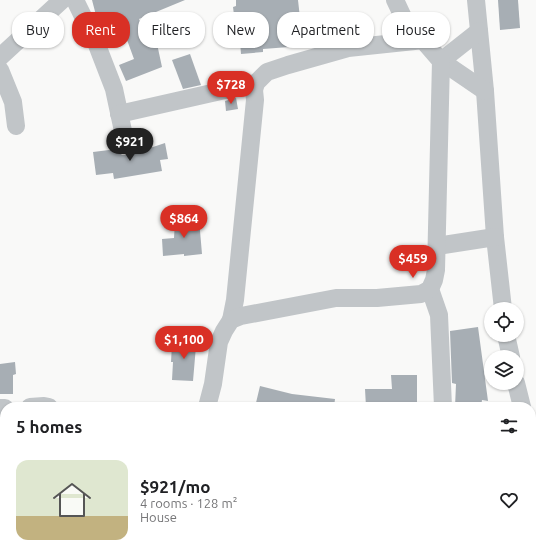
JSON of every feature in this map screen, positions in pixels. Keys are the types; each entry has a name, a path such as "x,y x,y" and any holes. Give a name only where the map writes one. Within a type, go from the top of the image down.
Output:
{"street":[{"path":"0,57 62,0"},
{"path":"75,0 97,45 114,89 126,145"},
{"path":"395,0 401,12"},
{"path":"476,0 485,91 495,237 502,302"},
{"path":"441,61 479,31"},
{"path":"208,402 213,384 219,342 231,320 235,300 254,108 254,90 256,83 267,72 295,63 348,48 382,44"},
{"path":"430,48 441,61 485,91"},
{"path":"231,320 241,316 336,298 376,298 422,294 430,289 436,270 441,61"},
{"path":"0,70 13,102 16,126"},
{"path":"119,114 256,83"},
{"path":"437,246 495,237"},
{"path":"430,289 439,314 443,402"},
{"path":"518,390 521,402"}],"building":[{"path":"92,0 185,0 156,12 138,12 138,48 158,48 162,67 126,81 119,65 134,59 130,48 130,12 95,12"},
{"path":"236,0 298,0 299,12 277,12 277,48 263,49 263,52 241,54 240,48 269,48 269,12 234,12 233,7 236,6"},
{"path":"498,0 518,0 520,28 500,30"},
{"path":"190,54 201,85 183,89 172,60"},
{"path":"236,98 238,109 226,111 225,101"},
{"path":"165,143 168,159 160,160 162,171 114,179 113,173 96,175 93,152 117,149 122,155 128,155 133,153 135,150"},
{"path":"199,219 202,254 163,256 162,239 174,238 175,221"},
{"path":"478,327 484,371 484,390 487,390 488,401 455,402 456,384 452,383 450,331"},
{"path":"181,338 194,339 193,346 196,346 193,381 172,380 172,344 181,345"},
{"path":"15,362 16,374 13,375 13,394 0,394 0,364"},
{"path":"391,375 417,375 417,402 366,402 365,389 392,389"},
{"path":"260,386 292,394 335,399 335,402 256,402"}]}
